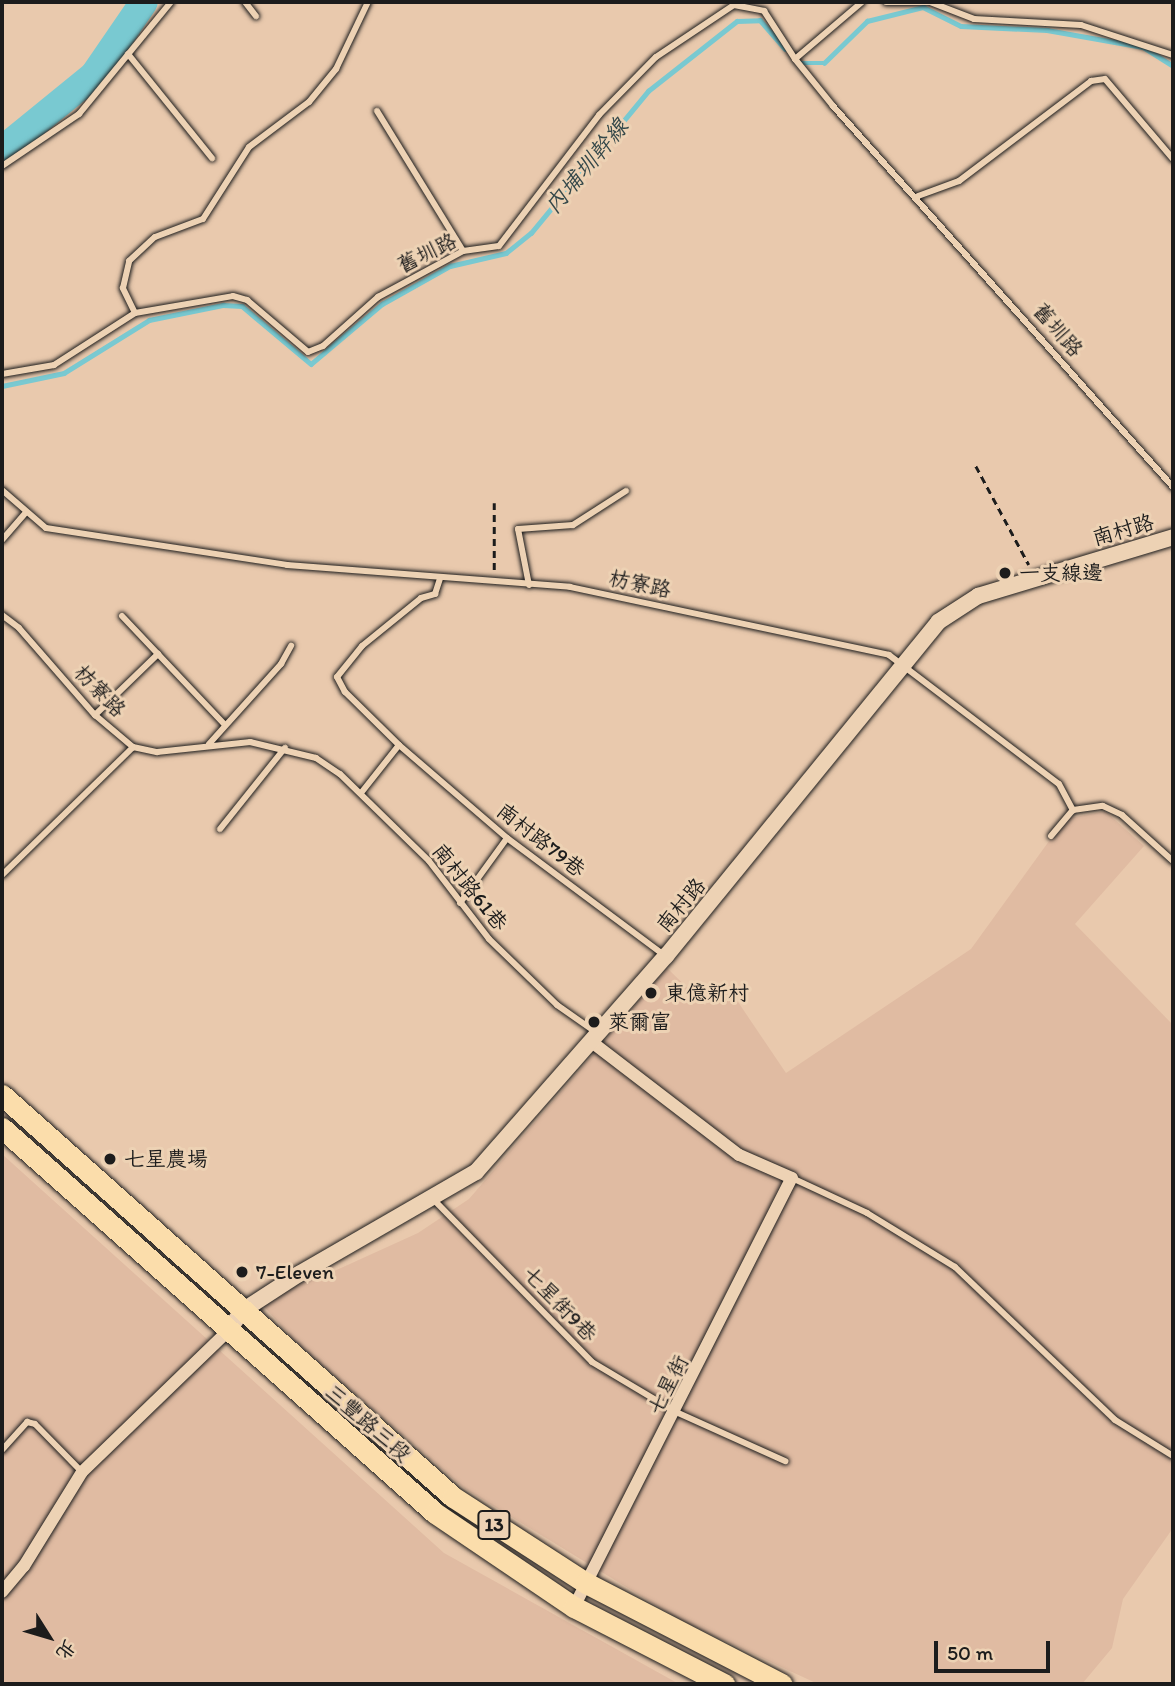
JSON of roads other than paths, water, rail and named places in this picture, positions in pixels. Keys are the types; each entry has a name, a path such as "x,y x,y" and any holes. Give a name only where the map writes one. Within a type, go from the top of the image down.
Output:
{"main road":[{"name":"三豐路三段","path":"2,1095 453,1497 586,1583 782,1684"},
{"name":"三豐路三段","path":"2,1128 227,1332 435,1513 574,1607 724,1684"}],"street":[{"name":"南村路","path":"227,1332 242,1311 299,1274 434,1200 476,1172 666,956 810,783 901,663 938,622 978,596 1173,537"},
{"path":"596,1038 739,1155 792,1178"},
{"name":"七星街","path":"574,1607 676,1412 792,1178"},
{"path":"2,1592 24,1566 82,1472 227,1332"}],"lane":[{"path":"2,166 79,114 171,2"},
{"path":"245,2 256,16"},
{"path":"135,313 123,288 129,261 155,237 203,219 248,147 309,102 335,69 368,2"},
{"path":"795,59 863,2"},
{"path":"886,2 930,2 974,19 1080,25 1173,55"},
{"name":"舊圳路","path":"2,373 54,365 135,313 233,296 247,300 308,352 323,346 378,297 463,251 499,246 599,115 656,57 734,5 764,11 795,59 918,195 1173,487"},
{"path":"128,54 212,158"},
{"path":"918,195 959,181 1091,81 1105,79 1173,159"},
{"path":"377,111 463,251"},
{"path":"2,490 26,514 2,540"},
{"path":"529,585 518,529 573,525 626,491"},
{"name":"枋寮路","path":"26,514 46,528 287,565 494,584 570,587 889,655 1059,784 1073,810"},
{"name":"南村路79巷","path":"440,579 436,594 421,598 362,646 337,677 345,692 399,745 507,838 666,956"},
{"name":"枋寮路","path":"2,615 19,628 95,715 133,747 157,752 209,744 250,742 285,748 316,758"},
{"path":"122,616 225,726"},
{"path":"209,744 281,664 291,646"},
{"path":"95,715 158,654"},
{"path":"361,793 399,745"},
{"path":"2,876 133,747"},
{"path":"220,829 285,748"},
{"name":"南村路61巷","path":"316,758 361,793 429,861 489,939 557,1005 596,1038"},
{"path":"1051,836 1073,810 1103,806 1122,815 1173,861"},
{"path":"460,903 507,838"},
{"path":"792,1178 867,1213 955,1267 1115,1420 1173,1456"},
{"name":"七星街9巷","path":"434,1200 592,1362 676,1412 785,1461"},
{"path":"2,1450 27,1422 35,1424 82,1472"}],"waterway":[{"path":"2,150 94,75 144,2"},
{"name":"內埔圳幹線","path":"798,63 824,63 867,21 923,7 961,26 1047,30 1143,47 1173,66"},
{"name":"內埔圳幹線","path":"2,386 64,373 149,320 223,305 242,306 311,364 382,304 450,266 506,253 531,233 648,91 737,21 760,20 785,49"}],"place":[{"name":"一支線邊","path":"1005,573"},
{"name":"東億新村","path":"651,993"},
{"name":"萊爾富","path":"594,1022"},
{"name":"七星農場","path":"110,1159"},
{"name":"7-Eleven","path":"242,1272"}]}
